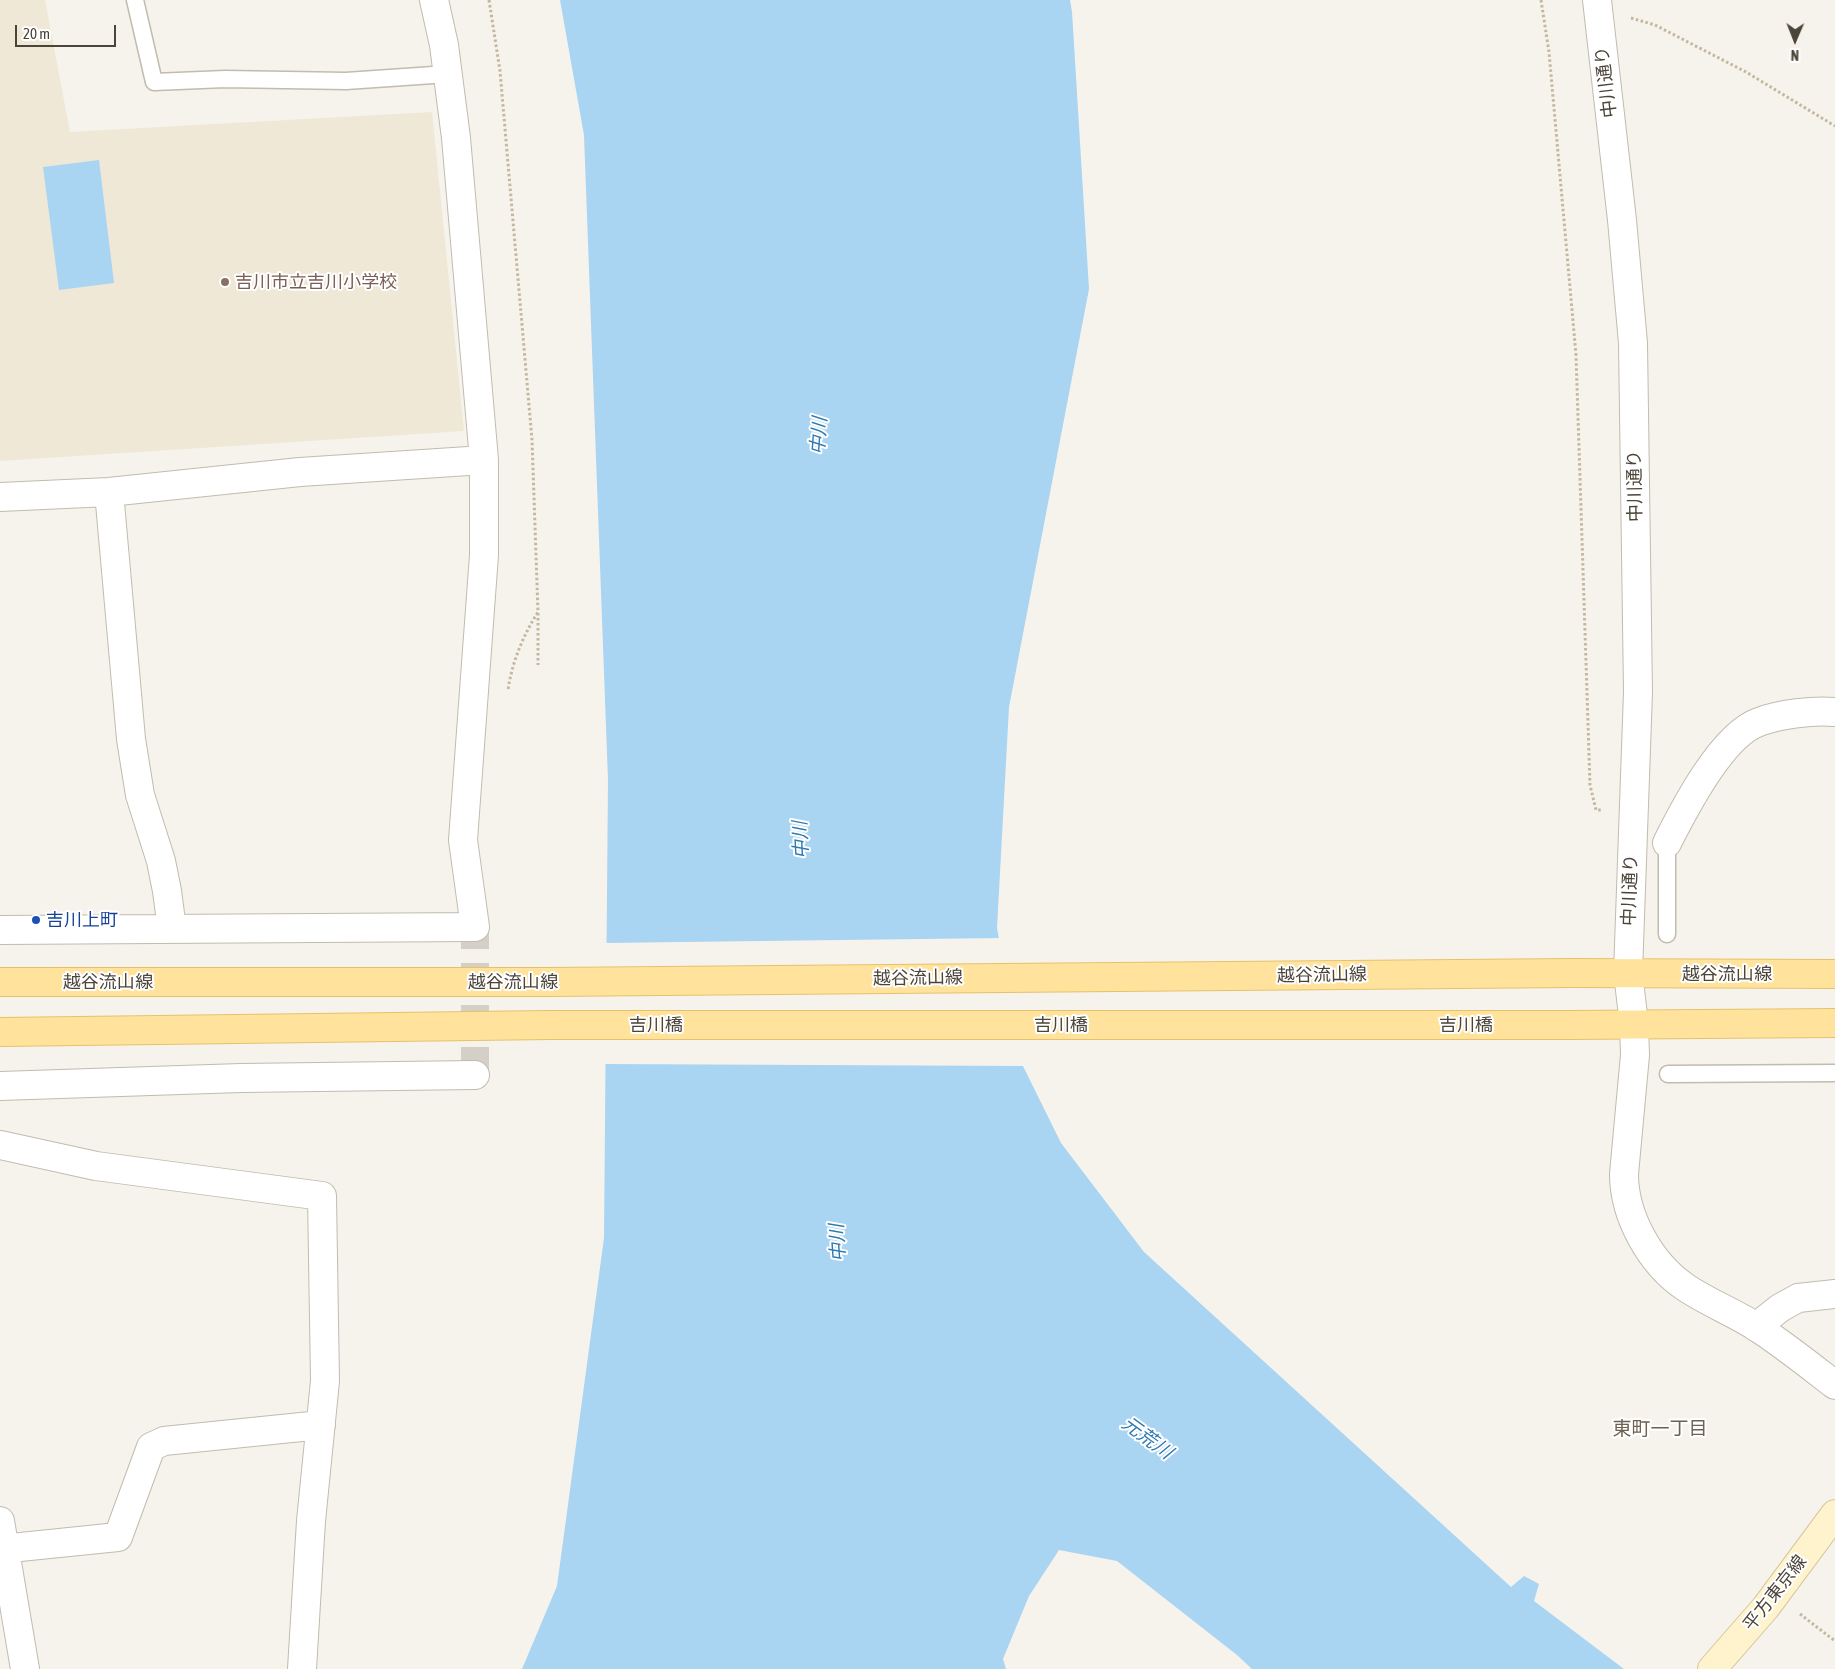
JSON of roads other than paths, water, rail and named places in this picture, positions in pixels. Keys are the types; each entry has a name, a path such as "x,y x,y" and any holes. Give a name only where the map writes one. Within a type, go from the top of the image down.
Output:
{"main road":[{"name":"越谷流山線","path":"0,982 548,982 1572,972 1835,974"},
{"path":"1634,1024 1835,1023"},
{"name":"吉川橋","path":"0,1032 551,1026 1634,1024"},
{"name":"平方東京線","path":"1712,1669 1766,1607 1835,1514"}],"street":[{"path":"0,930 475,927 463,840 484,555 484,460 456,138 444,45 434,0"},
{"name":"中川通り","path":"1597,4 1621,210 1633,343 1638,692 1628,973 1634,1024 1635,1054 1624,1188 1635,1224 1654,1256 1671,1275 1686,1287 1756,1327 1835,1385"},
{"path":"0,497 110,492 300,472 484,460"},
{"path":"110,492 131,739 140,795 162,869 172,929"},
{"path":"1667,843 1684,809 1700,784 1737,736 1758,722 1789,715 1822,711 1835,712"},
{"path":"0,1086 251,1078 475,1075"},
{"path":"0,1145 96,1166 322,1196 325,1380 311,1521 302,1669"},
{"path":"1756,1327 1780,1308 1798,1298 1835,1294"},
{"path":"2,1548 118,1537 151,1446 164,1441 321,1425"},
{"path":"0,1521 2,1548 25,1669"}],"lane":[{"path":"136,0 154,82 225,79 346,81 448,74"},
{"path":"1667,843 1667,934"},
{"path":"1668,1074 1835,1073"}],"water":[{"path":"560,0 1070,0 1089,289 1009,707 997,928 1021,1062 1061,1143 1144,1252 1511,1587 1524,1576 1539,1584 1534,1601 1624,1669 1252,1669 1237,1655 1117,1561 1059,1550 1029,1596 1003,1659 1006,1669 522,1669 557,1586 604,1238 608,780 584,135"},
{"path":"99,160 114,283 59,290 43,167"}],"tunnel":[{"path":"475,927 475,1075"}],"place":[{"name":"吉川市立吉川小学校","path":"225,282"},
{"name":"吉川上町","path":"36,920"}],"district":[{"name":"東町一丁目","path":"1660,1429"}],"water label":[{"name":"中川","path":"819,436"},
{"name":"中川","path":"801,840"},
{"name":"中川","path":"838,1243"},
{"name":"元荒川","path":"1147,1438"}]}
